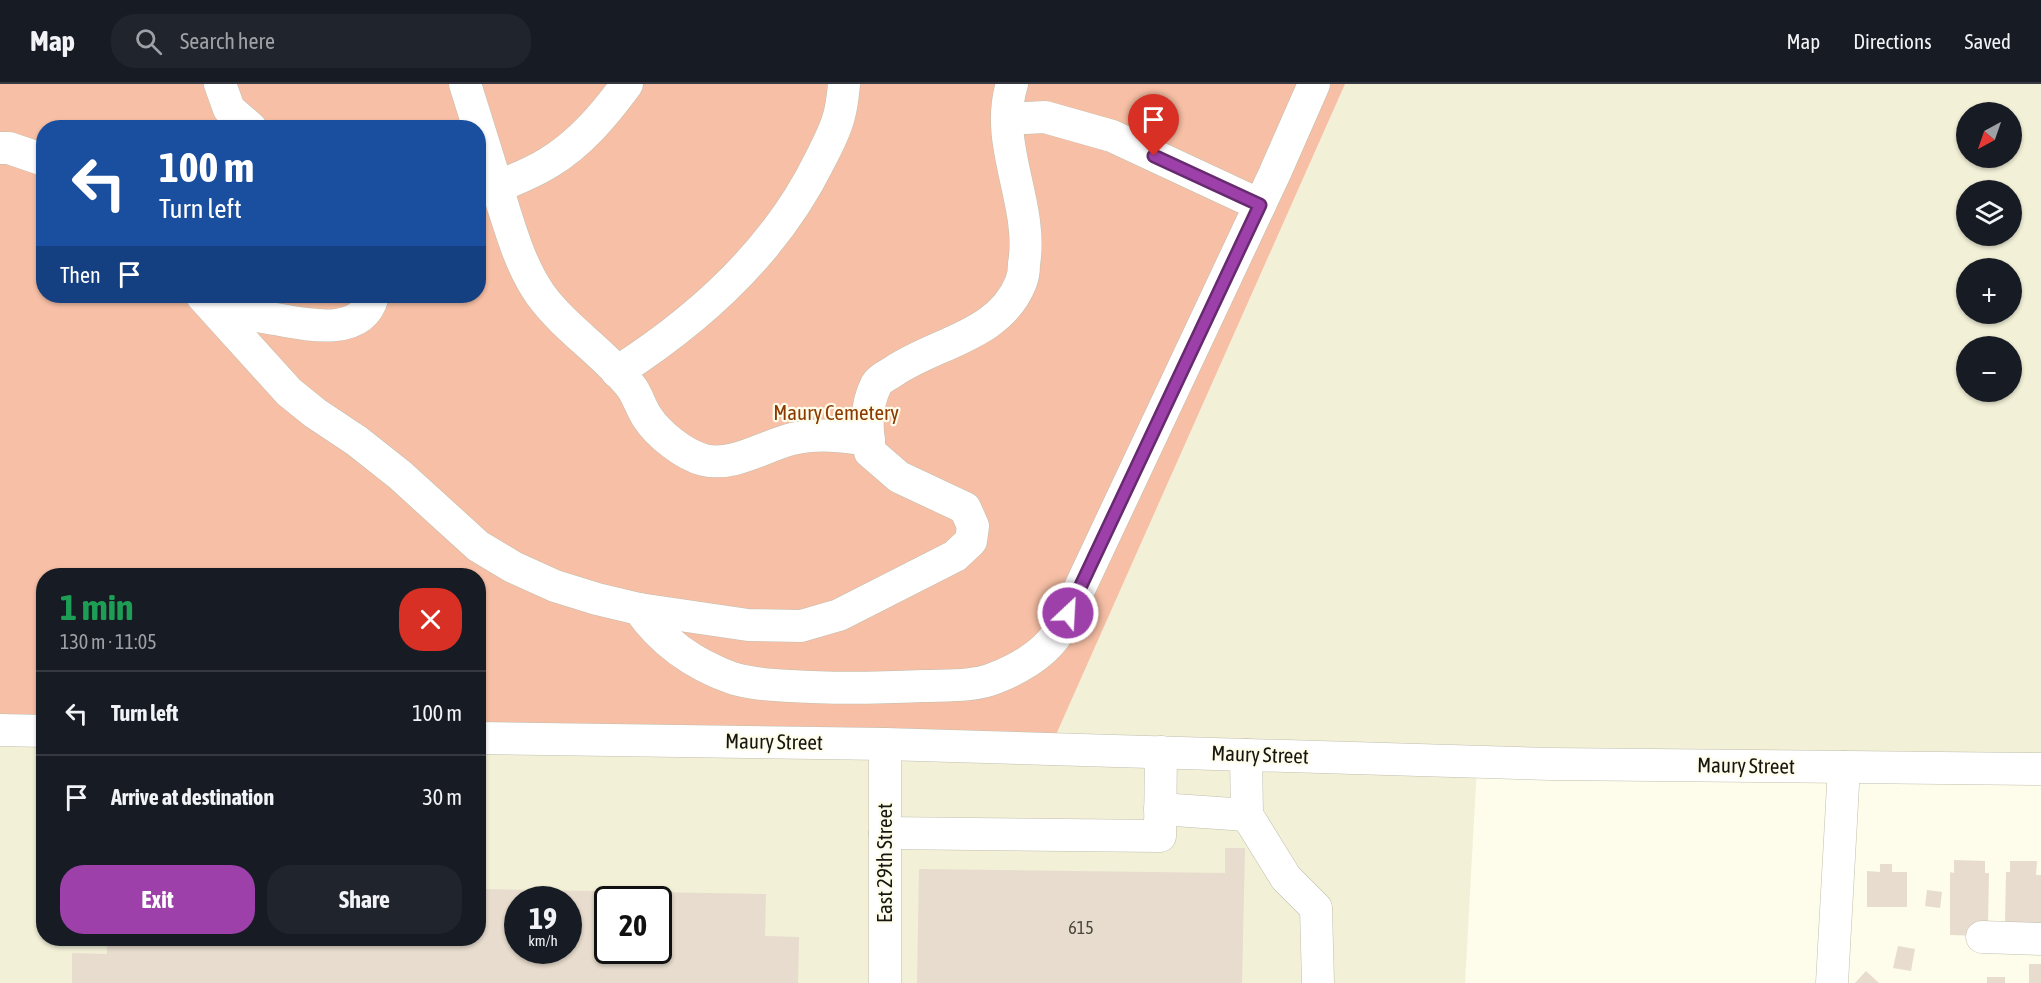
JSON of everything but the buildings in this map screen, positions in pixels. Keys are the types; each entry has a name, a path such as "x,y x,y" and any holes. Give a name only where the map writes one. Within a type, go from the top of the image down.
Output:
{"street":[{"path":"220,84 229,109 242,120"},
{"path":"465,84 476,120"},
{"path":"497,187 550,162 572,146 610,107 627,84"},
{"path":"617,372 644,355 716,296 745,269 782,225 806,189 825,151 839,117 844,84"},
{"path":"209,303 290,392 400,475 478,546 513,567 555,586 639,609 748,626 801,626 839,615 955,556 970,541 973,526 965,508 899,477 870,452 867,425 868,404 877,382 899,367 986,327 1008,307 1022,281 1026,252 1026,226 1011,157 1007,100 1012,84"},
{"path":"639,609 653,629 678,650 704,666 734,679 766,685 821,688 960,685 993,680 1042,651 1055,637 1068,613 1260,205 1314,84"},
{"path":"1008,119 1045,117 1112,136 1260,205"},
{"path":"3,141 36,156"},
{"path":"486,152 518,254 540,293 559,317 633,389 648,418 664,435 686,452 704,460 726,461 792,439 816,435 840,435 868,440"},
{"path":"224,318 255,315 314,326 338,324 355,320 371,303"},
{"path":"0,730 36,731"},
{"name":"Maury Street","path":"486,738 885,744 1550,764 2041,769"},
{"name":"East 29th Street","path":"885,744 885,983"},
{"path":"885,833 1160,836 1161,752"},
{"path":"1246,754 1247,815 1286,878 1316,908 1318,983"},
{"path":"1832,983 1844,767"},
{"path":"1160,809 1247,815"},
{"path":"1983,937 2041,939"}],"shaded area":[{"path":"1345,84 2041,84 2041,762 1478,747 1465,983 0,983 0,727 36,728 36,946 486,946 486,736 1051,746"}],"green space":[{"name":"Maury Cemetery","path":"0,84 1345,84 1051,746 486,736 486,568 36,568 36,728 0,727"}],"route":[{"path":"1068,613 1260,205 1154,156"}]}
